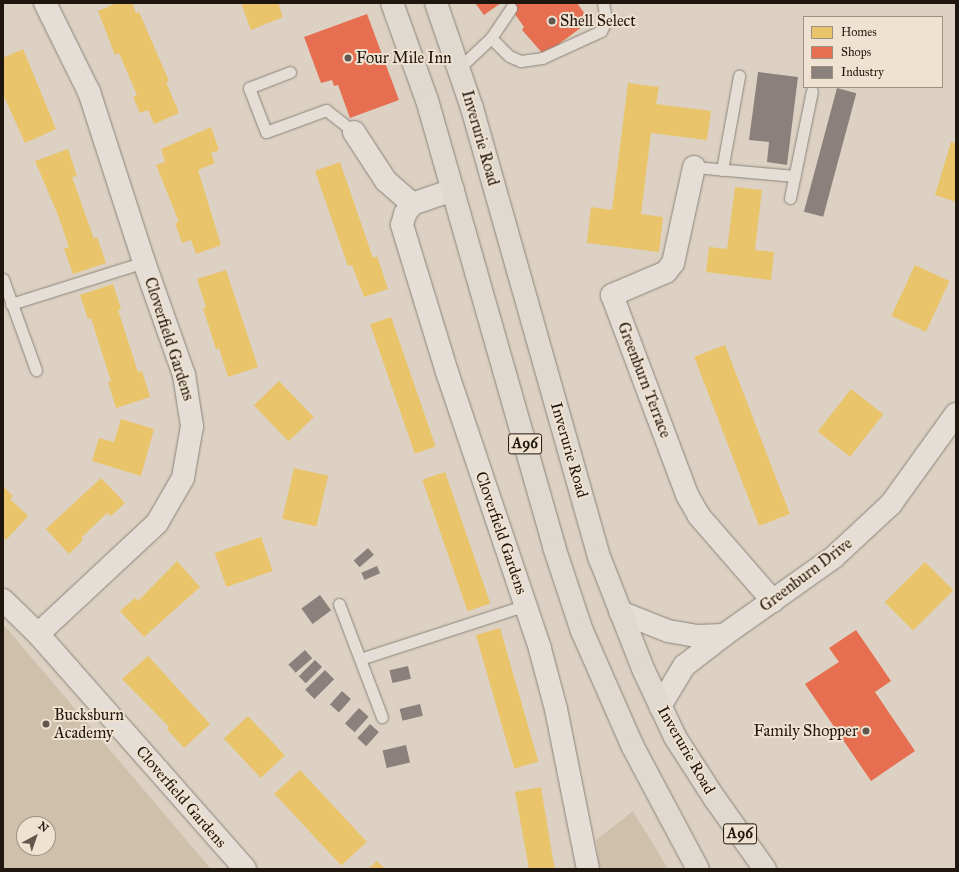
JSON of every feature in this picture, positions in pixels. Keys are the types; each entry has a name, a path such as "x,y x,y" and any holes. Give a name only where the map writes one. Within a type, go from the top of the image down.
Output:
{"main road":[{"name":"A96","path":"392,3 427,100 554,547 582,631 633,748 659,801 698,869"},
{"name":"Inverurie Road","path":"436,3 459,68 600,559 620,612 660,706 675,737 715,799 765,869"}],"street":[{"name":"Cloverfield Gardens","path":"38,634 157,523 183,478 192,426 188,389 144,262 89,92 45,3"},
{"path":"354,132 386,181 412,204 453,190"},
{"name":"Greenburn Terrace","path":"694,167 673,263 666,272 612,294 687,495 699,516 773,601"},
{"name":"Cloverfield Gardens","path":"412,204 405,214 402,225 446,372 526,605 556,709 588,869"},
{"name":"Greenburn Drive","path":"660,706 684,666 724,635 834,558 891,504 956,414"},
{"name":"Cloverfield Gardens","path":"3,600 38,634 244,869"},
{"path":"620,612 668,632 695,636 724,635"}],"lane":[{"path":"490,38 500,48 521,61 532,60 590,37 605,27 606,21 603,3"},
{"path":"459,68 490,38 510,8"},
{"path":"290,72 249,88 266,132 326,110 354,132"},
{"path":"722,170 739,76"},
{"path":"790,198 812,91"},
{"path":"694,167 795,176"},
{"path":"11,304 144,262"},
{"path":"3,279 36,370"},
{"path":"339,604 382,717"},
{"path":"360,659 526,605"}],"shaded area":[{"name":"Bucksburn Academy","path":"3,624 211,869 3,869"},
{"path":"633,811 668,869 600,869 596,840"}],"building: Homes":[{"path":"117,3 132,3 136,13 139,12 169,81 166,82 179,113 154,124 148,110 140,113 133,97 137,95 119,53 115,55 98,11"},
{"path":"241,3 278,3 283,17 251,30"},
{"path":"23,49 56,129 25,143 3,94 3,58"},
{"path":"628,83 659,87 656,104 711,111 707,140 651,133 641,214 663,217 659,252 587,243 591,207 612,210"},
{"path":"211,127 219,150 211,153 215,163 198,170 221,245 196,254 191,240 182,243 175,223 179,222 156,165 165,162 161,149"},
{"path":"951,142 956,143 956,202 935,195"},
{"path":"68,149 77,176 72,177 94,239 97,237 106,263 73,274 64,249 69,247 58,215 35,161"},
{"path":"340,162 373,258 377,256 388,289 364,297 352,265 348,266 315,171"},
{"path":"735,187 762,190 755,250 774,252 771,280 706,272 709,247 727,249"},
{"path":"915,265 949,281 926,332 891,316"},
{"path":"226,270 258,367 228,377 219,348 216,349 203,308 206,307 197,279"},
{"path":"113,284 121,309 118,310 138,372 142,371 150,397 116,408 108,382 111,381 91,318 88,319 80,295"},
{"path":"391,317 436,447 415,454 370,324"},
{"path":"725,345 790,514 759,526 694,357"},
{"path":"279,381 314,417 289,441 254,405"},
{"path":"851,389 883,414 850,457 818,432"},
{"path":"121,419 154,429 141,476 92,461 99,438 114,442"},
{"path":"294,468 328,476 316,527 282,519"},
{"path":"445,472 490,603 468,611 422,480"},
{"path":"101,478 125,503 111,516 107,513 81,538 83,540 69,554 46,529"},
{"path":"3,486 13,496 10,499 28,516 6,540 3,537"},
{"path":"261,537 273,571 226,587 215,553"},
{"path":"177,561 200,587 144,637 120,611 135,598 138,601"},
{"path":"925,562 953,590 913,631 885,602"},
{"path":"500,628 538,762 514,769 476,635"},
{"path":"148,656 210,724 184,748 167,729 169,727 122,679"},
{"path":"248,716 285,755 261,778 224,739"},
{"path":"300,770 367,842 341,866 274,794"},
{"path":"541,787 555,869 529,869 515,792"},
{"path":"377,861 385,869 368,869"}],"building: Shops":[{"path":"475,3 501,3 484,15"},
{"path":"507,3 577,3 590,21 544,55 522,30 524,27"},
{"name":"Four Mile Inn","path":"367,14 399,100 350,118 338,85 334,86 332,80 321,83 304,37"},
{"path":"856,630 891,681 875,692 915,751 871,781 805,684 839,662 829,648"}],"building: Industry":[{"path":"758,72 798,77 787,165 767,162 769,142 749,140"},
{"path":"837,88 856,93 823,217 804,212"},
{"path":"368,548 374,555 360,567 354,560"},
{"path":"377,566 380,573 364,580 361,573"},
{"path":"320,595 331,610 313,624 301,609"},
{"path":"305,650 312,658 296,673 288,664"},
{"path":"315,660 322,667 306,683 299,676"},
{"path":"408,666 411,679 392,683 389,670"},
{"path":"325,670 334,679 314,699 305,690"},
{"path":"342,691 351,699 339,712 330,704"},
{"path":"420,704 423,716 403,721 400,709"},
{"path":"359,708 369,717 355,732 345,724"},
{"path":"370,724 379,732 366,746 357,738"},
{"path":"406,745 410,763 387,768 383,750"}],"place":[{"name":"Shell Select","path":"552,21"},
{"name":"Four Mile Inn","path":"348,58"},
{"name":"Bucksburn Academy","path":"46,724"},
{"name":"Family Shopper","path":"866,731"}]}
